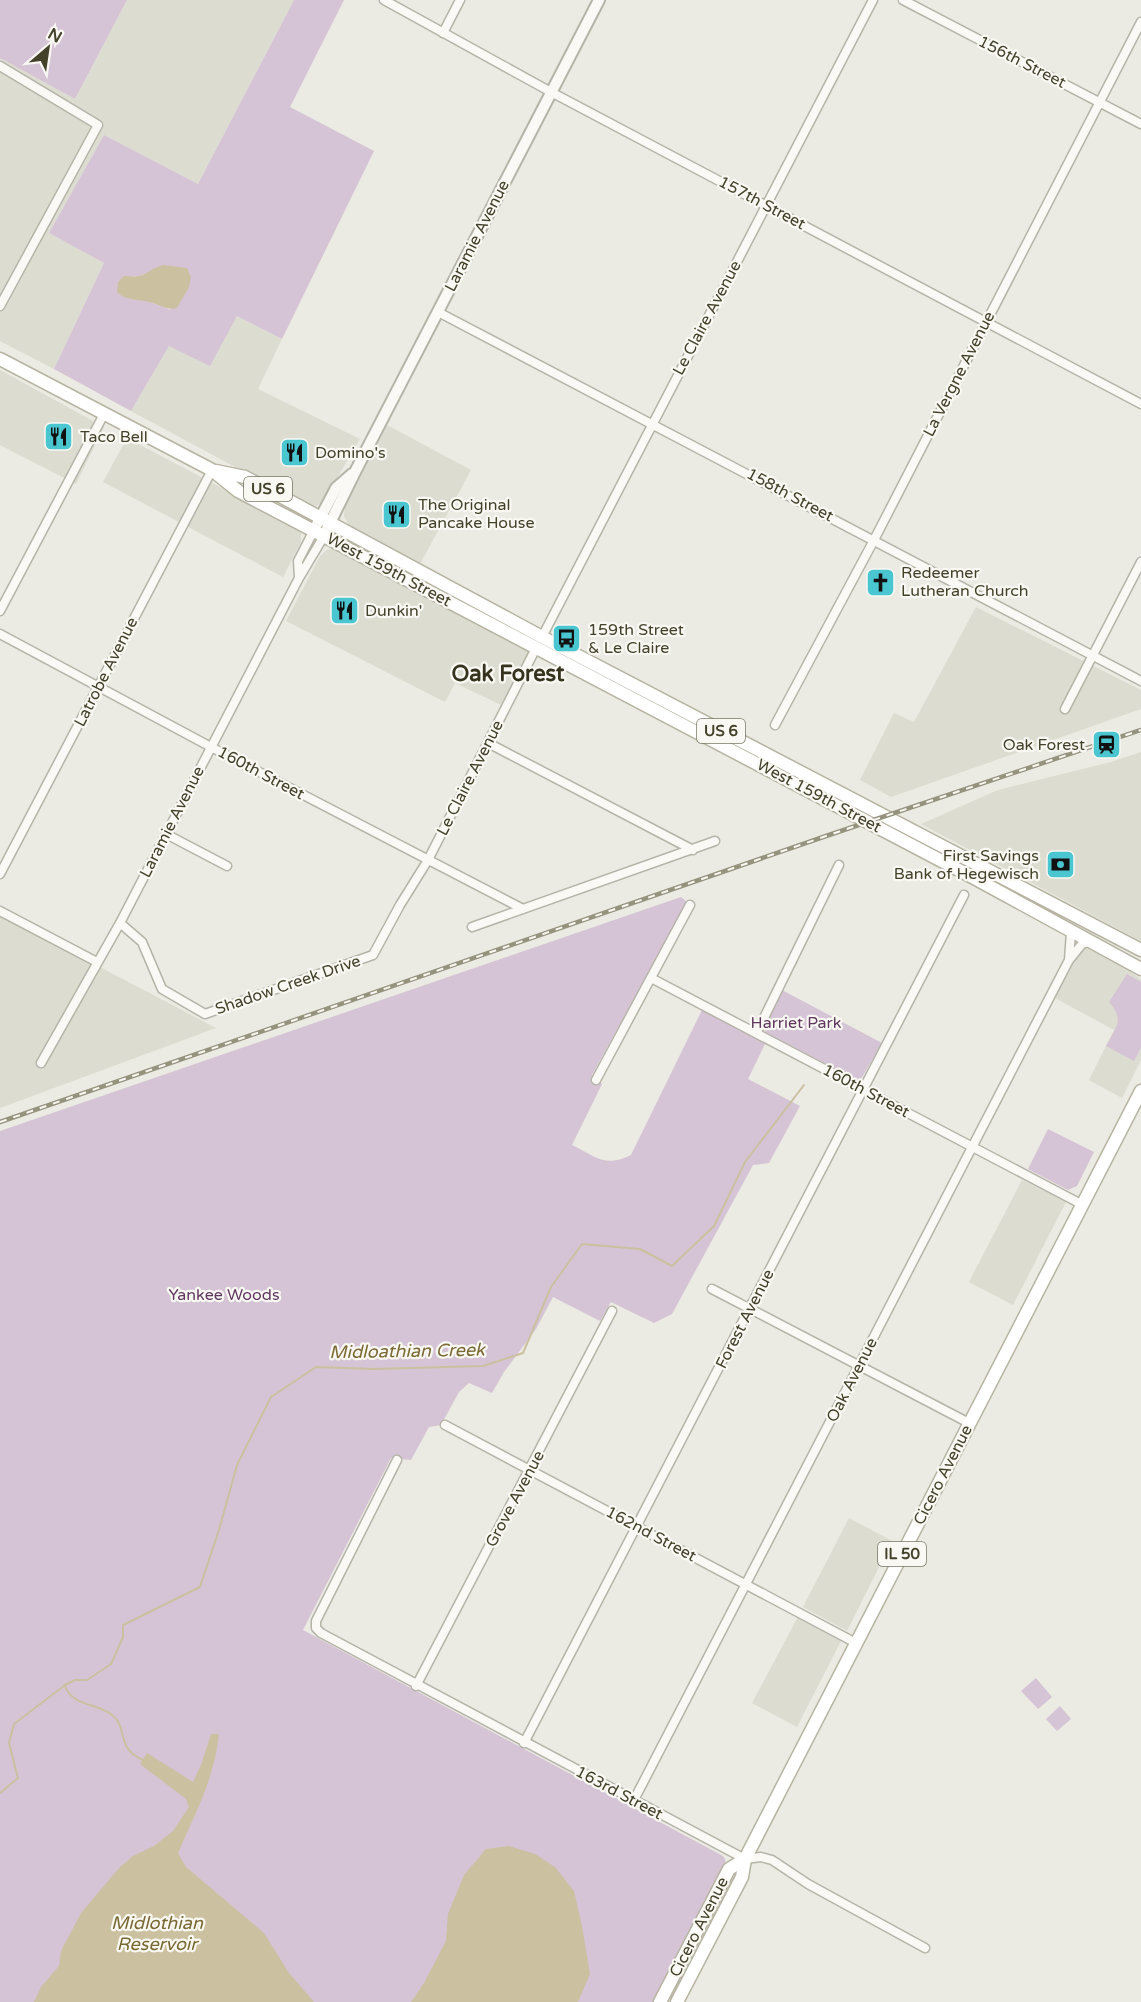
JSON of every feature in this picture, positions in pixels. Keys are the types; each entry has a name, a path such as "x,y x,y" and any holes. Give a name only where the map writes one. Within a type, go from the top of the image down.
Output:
{"main road":[{"name":"West 159th Street","path":"0,359 212,470 238,491 319,533 539,642 1141,950"},
{"name":"West 159th Street","path":"212,470 245,477 326,520 539,642 1141,969"},
{"name":"Cicero Avenue","path":"677,2002 742,1877 745,1858 1141,1090"},
{"name":"Cicero Avenue","path":"660,2002 729,1869 745,1858"}],"street":[{"name":"157th Street","path":"384,0 551,92 1141,404"},
{"path":"443,33 460,0"},
{"name":"Laramie Avenue","path":"41,1064 120,923 299,578 319,533 355,472 599,0"},
{"name":"Le Claire Avenue","path":"400,905 428,860 873,0"},
{"name":"156th Street","path":"903,0 1141,124"},
{"name":"La Vergne Avenue","path":"775,725 874,540 1141,22"},
{"path":"0,66 98,125 0,306"},
{"name":"158th Street","path":"438,312 1141,681"},
{"path":"0,611 104,414"},
{"name":"Latrobe Avenue","path":"0,874 212,470"},
{"path":"1065,709 1141,561"},
{"name":"160th Street","path":"0,634 211,747 523,909"},
{"path":"488,742 693,850"},
{"path":"166,834 227,866"},
{"path":"472,927 715,842"},
{"path":"757,1032 839,865"},
{"name":"Forest Avenue","path":"524,1743 964,895"},
{"name":"Shadow Creek Drive","path":"120,923 142,942 162,989 205,1014 373,955 400,905"},
{"path":"596,1080 690,905"},
{"path":"0,911 97,962"},
{"name":"Oak Avenue","path":"1069,960 1071,932"},
{"name":"Oak Avenue","path":"634,1800 1069,960 1082,944 1088,942"},
{"name":"160th Street","path":"651,978 1082,1204"},
{"path":"712,1289 969,1423"},
{"name":"Grove Avenue","path":"416,1686 612,1311"},
{"name":"162nd Street","path":"445,1425 856,1643"},
{"name":"163rd Street","path":"397,1460 316,1621 316,1628 321,1633 416,1686 745,1858 761,1857 772,1860 808,1884 925,1948"}],"shaded area":[{"path":"127,0 294,0 198,184 104,135 49,233 104,263 54,369 0,341 0,58 75,99"},
{"path":"237,316 282,339 258,389 360,439 326,497 317,506 306,505 131,411 169,346"},
{"path":"0,370 104,427 76,484 0,445"},
{"path":"387,425 471,470 420,564 350,527 344,516 345,506"},
{"path":"127,438 294,526 301,533 301,542 283,577 103,482"},
{"path":"334,548 528,648 528,653 501,705 455,683 445,702 286,621 320,556"},
{"path":"976,607 1141,690 1141,709 891,797 860,780 894,713 914,722"},
{"path":"1141,752 1141,941 921,824 998,790 1111,762"},
{"path":"0,915 100,967 216,1028 0,1108"},
{"path":"1084,944 1141,979 1141,1060 1122,1098 1089,1080 1114,1030 1055,998"},
{"path":"1022,1180 1066,1202 1013,1305 969,1282"},
{"path":"849,1518 892,1541 847,1631 803,1607"},
{"path":"799,1615 842,1639 797,1727 752,1703"}],"green space":[{"path":"0,0 127,0 75,99 0,58"},
{"path":"294,0 344,0 290,107 374,151 282,339 237,316 210,366 169,346 131,411 54,369 104,263 49,233 104,135 198,184","holes":["147,273 171,310 148,301 130,299 124,277"]},
{"name":"Yankee Woods","path":"681,897 687,902 592,1075 602,1084 572,1145 607,1161 631,1155 702,1010 766,1042 748,1079 800,1106 769,1163 753,1165 672,1314 654,1323 611,1302 600,1321 553,1297 536,1329 504,1372 492,1393 469,1383 459,1392 441,1425 429,1427 411,1460 391,1458 303,1630 723,1856 726,1867 655,2002 0,2002 0,1131"},
{"path":"1127,974 1141,982 1141,1048 1134,1061 1106,1046 1116,1028 1118,1019 1109,1002"},
{"name":"Harriet Park","path":"780,989 882,1043 861,1079 857,1080 766,1033 763,1027"},
{"path":"1048,1129 1094,1152 1077,1186 1068,1190 1028,1169"},
{"path":"1036,1678 1052,1697 1038,1709 1021,1691"},
{"path":"1060,1706 1071,1719 1057,1731 1046,1719"}],"water":[{"path":"163,265 187,268 191,277 189,287 177,308 166,308 128,298 117,292 118,282 124,276 139,276"},
{"name":"Midlothian Reservoir","path":"211,1734 219,1734 213,1766 178,1853 186,1867 264,1933 289,1973 314,2002 34,2002 41,1987 59,1966 61,1951 81,1913 120,1867 173,1831 189,1807 186,1799 140,1764 147,1753 193,1782"},
{"path":"509,1846 535,1854 555,1867 574,1891 590,1974 578,2002 411,2002 424,1983 446,1941 448,1914 464,1875 486,1849"}],"waterway":[{"name":"Midloathian Creek","path":"0,1793 18,1778 9,1743 14,1724 65,1685 75,1680 87,1680 111,1664 123,1637 123,1625 200,1587 237,1465 271,1397 316,1367 373,1369 483,1366 523,1353 551,1287 582,1244 640,1249 672,1266 714,1226 745,1162 804,1085"},
{"path":"65,1686 74,1698 112,1715 120,1726 129,1750 143,1760"}],"railway":[{"path":"0,1122 829,835 1141,730"}],"place":[{"name":"Taco Bell","path":"59,437"},
{"name":"Domino's","path":"294,453"},
{"name":"The Original Pancake House","path":"397,514"},
{"name":"Redeemer Lutheran Church","path":"880,582"},
{"name":"Dunkin'","path":"344,611"},
{"name":"159th Street & Le Claire","path":"567,639"},
{"name":"Oak Forest","path":"1106,745"},
{"name":"First Savings Bank of Hegewisch","path":"1060,865"}],"district":[{"name":"Oak Forest","path":"508,674"}]}
